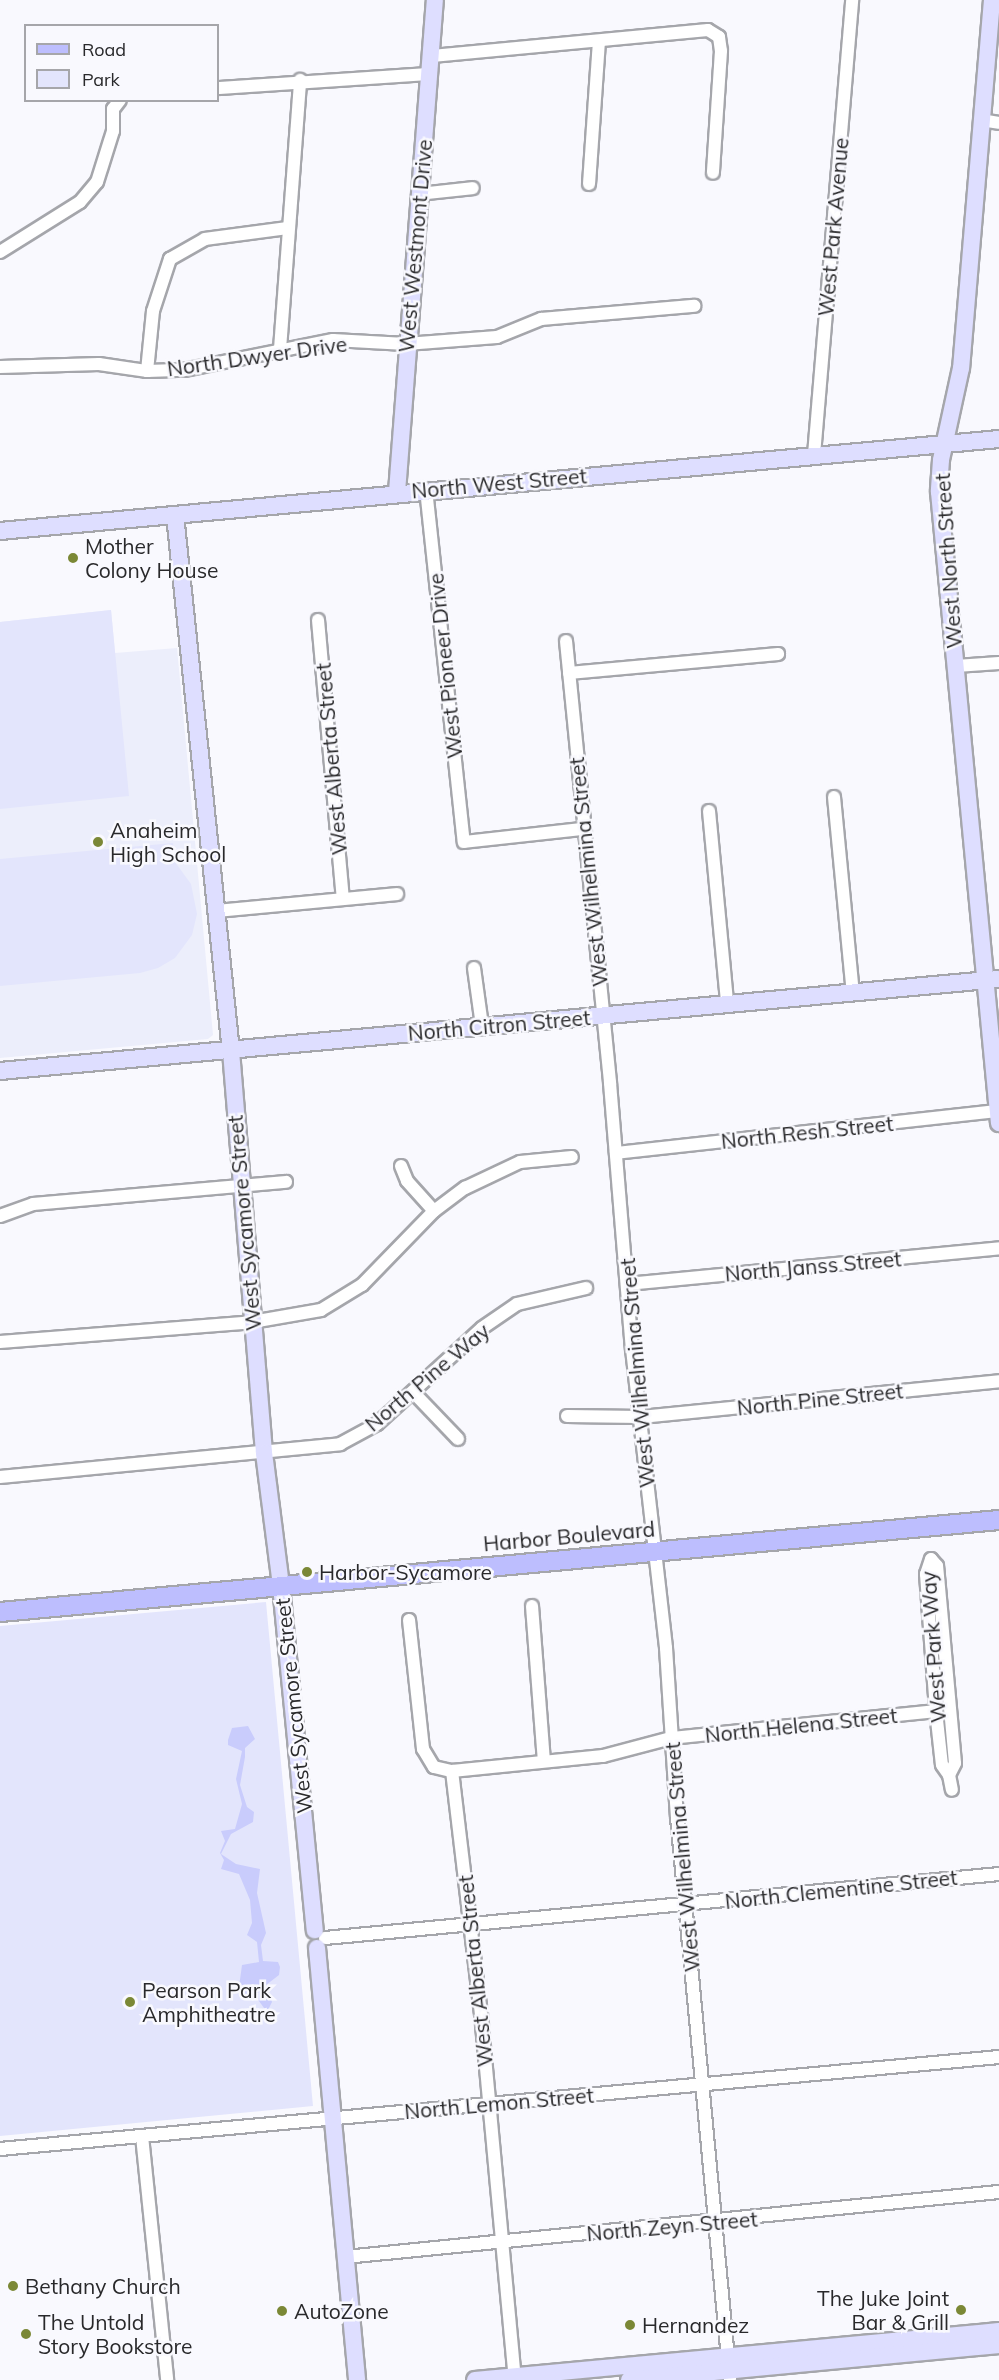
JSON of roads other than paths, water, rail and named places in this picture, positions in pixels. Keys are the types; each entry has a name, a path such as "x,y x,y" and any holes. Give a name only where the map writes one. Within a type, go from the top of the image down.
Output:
{"main road":[{"name":"Harbor Boulevard","path":"0,1612 999,1520"}],"street":[{"name":"West Westmont Drive","path":"396,492 435,0"},
{"name":"West Park Avenue","path":"814,454 852,0"},
{"name":"West North Street","path":"994,9 981,120 961,368 946,441 939,492 956,666 992,980 998,1117"},
{"path":"432,56 708,30 719,37 721,51 713,173"},
{"path":"589,184 599,41"},
{"path":"219,88 300,80 430,74"},
{"path":"280,349 286,228 300,80"},
{"path":"0,252 80,202 97,182 113,130 114,109 119,102"},
{"path":"981,120 999,123"},
{"path":"419,194 473,188"},
{"path":"147,371 153,311 170,259 205,239 286,228"},
{"name":"North Dwyer Drive","path":"0,367 99,364 147,371 184,370 333,340 406,344 497,337 541,319 694,306"},
{"name":"North West Street","path":"0,531 946,441 999,439"},
{"name":"West Pioneer Drive","path":"426,489 464,842 582,829"},
{"name":"West Sycamore Street","path":"176,515 231,1051 264,1453 281,1586 319,1939 357,2380"},
{"name":"West Alberta Street","path":"318,620 343,898"},
{"name":"West Wilhelmina Street","path":"566,641 582,829 654,1550 729,2369"},
{"path":"569,673 778,654"},
{"path":"956,666 999,663"},
{"path":"834,797 853,993"},
{"path":"709,811 727,1004"},
{"path":"217,911 397,894"},
{"path":"474,968 482,1026"},
{"name":"North Citron Street","path":"0,1071 992,980"},
{"name":"North Resh Street","path":"616,1153 998,1117"},
{"path":"0,1342 252,1322 321,1310 362,1285 434,1211 465,1188 498,1171 546,1157 572,1156"},
{"path":"401,1166 407,1181 434,1211"},
{"path":"0,1215 33,1204 286,1182"},
{"name":"North Janss Street","path":"628,1284 999,1248"},
{"name":"North Pine Way","path":"264,1453 340,1444 377,1425 482,1328 517,1304 586,1287"},
{"name":"North Pine Street","path":"567,1416 641,1417 999,1381"},
{"path":"413,1392 458,1439"},
{"path":"0,1477 264,1453"},
{"name":"West Park Way","path":"949,1775 955,1763 937,1566 931,1559 926,1574 936,1711 942,1765 949,1775 952,1790"},
{"path":"532,1606 544,1761"},
{"path":"409,1620 423,1749 434,1767 452,1771"},
{"name":"North Helena Street","path":"452,1771 603,1756 671,1738 936,1711"},
{"name":"West Alberta Street","path":"452,1771 471,1927 515,2378"},
{"name":"North Clementine Street","path":"319,1939 471,1927 999,1874"},
{"name":"North Lemon Street","path":"0,2149 999,2057"},
{"path":"142,2136 167,2380"},
{"name":"North Zeyn Street","path":"345,2257 999,2193"},
{"path":"475,2380 729,2369 999,2331"},
{"path":"629,2380 999,2345"}],"water":[{"path":"248,1726 255,1739 245,1748 240,1785 247,1807 254,1812 253,1822 231,1834 221,1854 236,1864 260,1869 257,1893 266,1933 261,1945 263,1961 278,1962 280,1967 279,1975 266,1985 272,2002 267,2012 256,1997 248,1999 239,1987 242,1965 259,1962 257,1942 247,1935 252,1923 250,1900 239,1874 221,1869 224,1860 220,1853 225,1841 221,1831 235,1829 242,1804 236,1779 242,1751 228,1745 228,1740 232,1728"}],"place":[{"name":"Mother Colony House","path":"73,558"},
{"name":"Anaheim High School","path":"98,842"},
{"name":"Harbor-Sycamore","path":"307,1572"},
{"name":"Pearson Park Amphitheatre","path":"130,2002"},
{"name":"Bethany Church","path":"13,2286"},
{"name":"The Juke Joint Bar & Grill","path":"961,2310"},
{"name":"AutoZone","path":"282,2311"},
{"name":"Hernandez","path":"630,2325"},
{"name":"The Untold Story Bookstore","path":"26,2334"}]}
